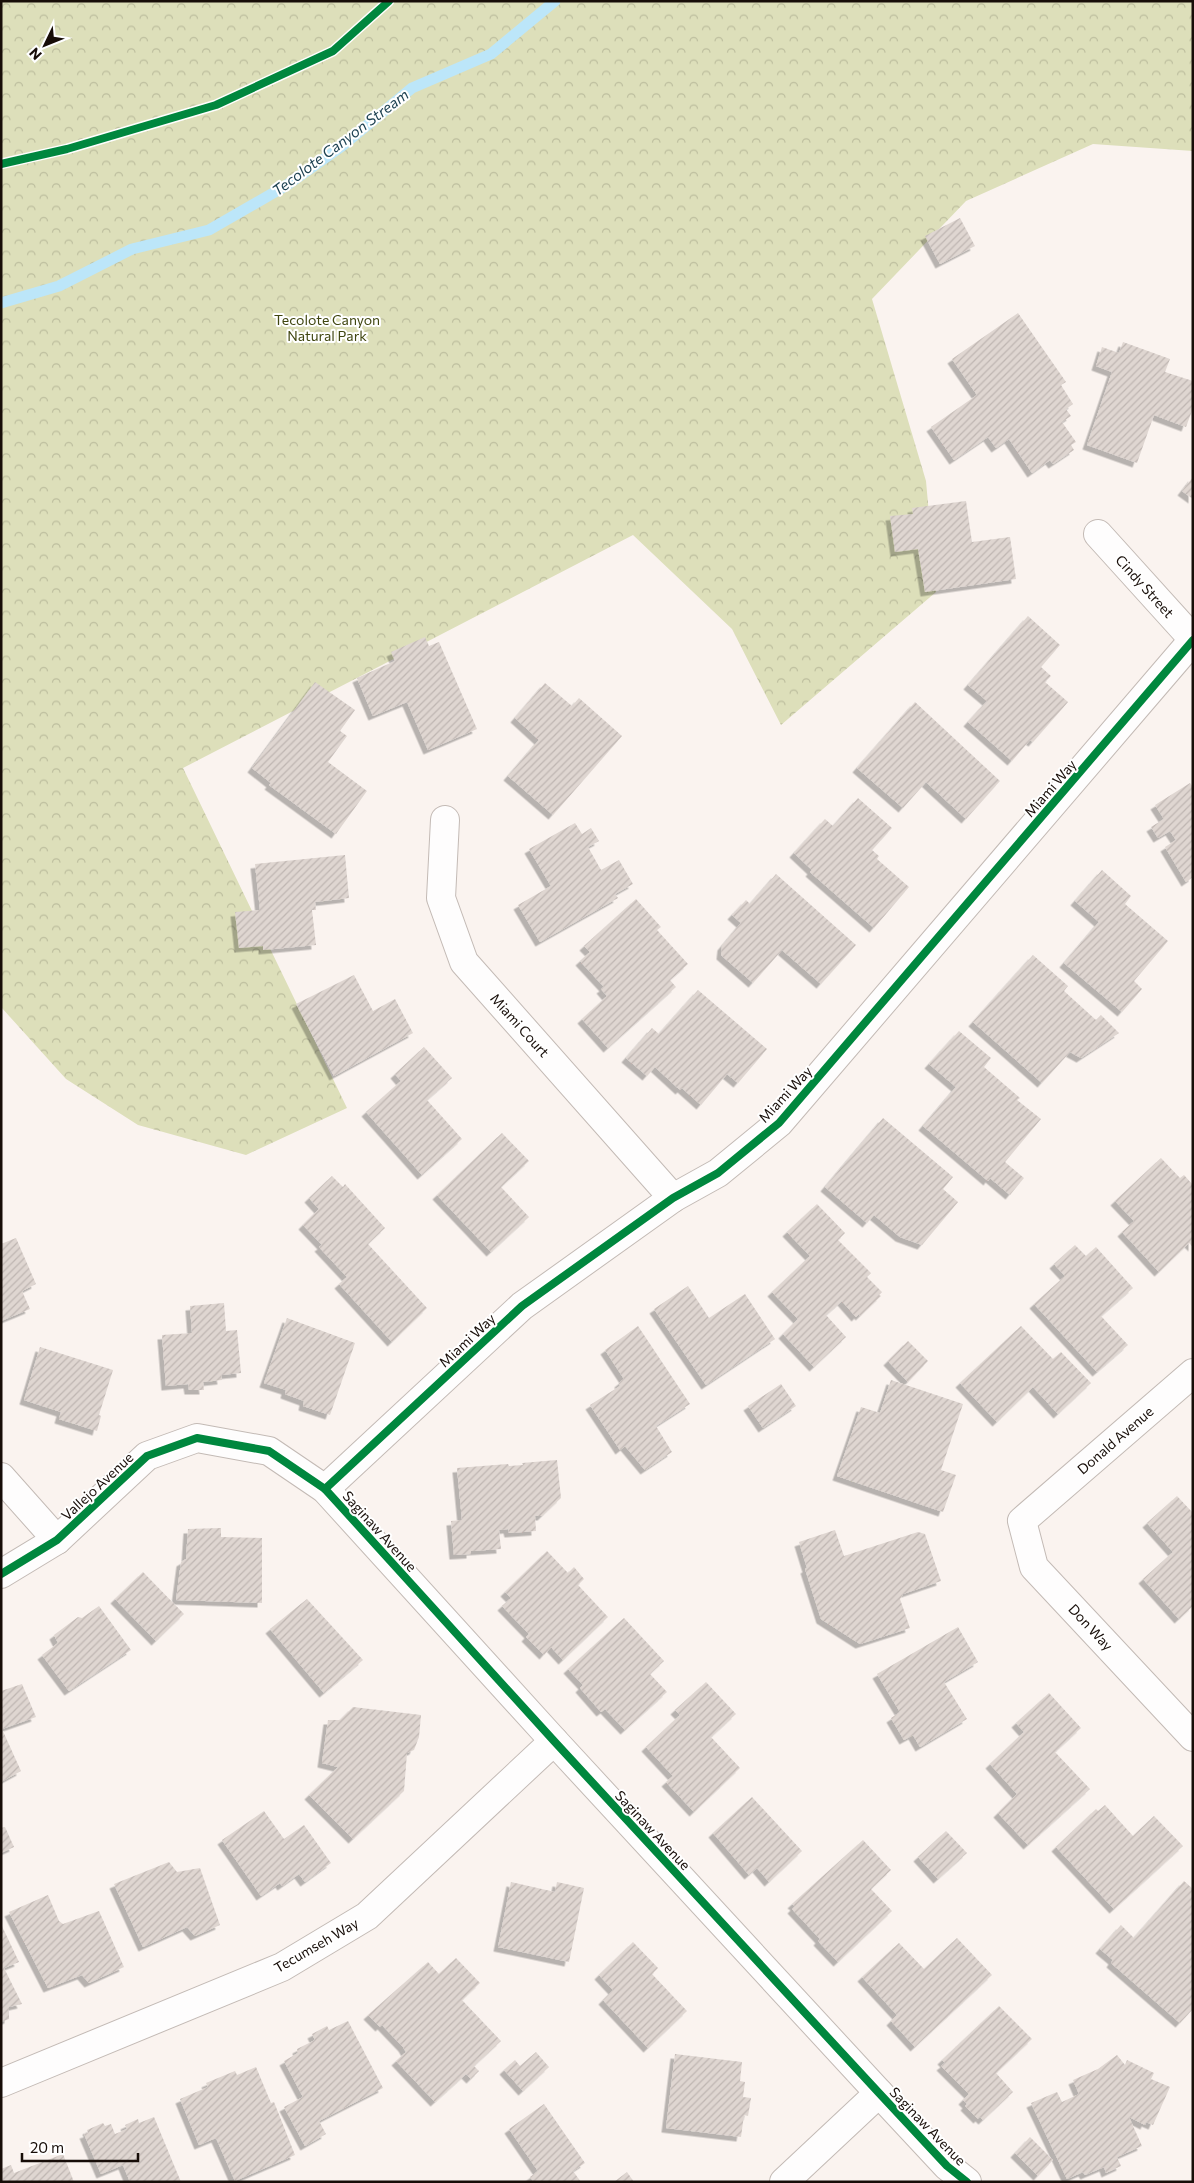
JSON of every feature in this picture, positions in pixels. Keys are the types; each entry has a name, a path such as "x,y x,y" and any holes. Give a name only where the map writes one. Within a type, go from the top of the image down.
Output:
{"street":[{"name":"Cindy Street","path":"1098,534 1193,639"},
{"name":"Miami Way","path":"325,1489 522,1306 673,1198 718,1173 779,1123 1193,639"},
{"name":"Miami Court","path":"445,820 441,898 464,962 673,1198"},
{"name":"Donald Avenue","path":"1036,1508 1193,1373"},
{"name":"Vallejo Avenue","path":"1,1574 57,1540 147,1456 197,1438 269,1451 325,1489"},
{"path":"1,1477 57,1540"},
{"name":"Saginaw Avenue","path":"325,1489 554,1742 879,2093 947,2166 967,2182"},
{"name":"Don Way","path":"1036,1508 1022,1521 1034,1567 1193,1736"},
{"name":"Tecumseh Way","path":"1,2083 282,1967 367,1916 554,1742"},
{"path":"784,2182 879,2093"}],"green space":[{"name":"Tecolote Canyon Natural Park","path":"1,1 1193,1 1193,151 1093,144 966,201 872,299 926,481 936,592 781,725 732,629 633,535 183,768 347,1108 246,1155 138,1125 66,1079 1,1007"}],"building":[{"path":"960,218 975,246 940,264 925,236"},
{"path":"1018,313 1066,382 1061,385 1073,404 1066,409 1071,416 1062,422 1076,442 1071,445 1074,450 1053,464 1050,460 1032,473 1009,439 996,448 988,437 954,460 931,427 977,395 952,359"},
{"path":"1123,342 1170,359 1165,372 1193,381 1193,408 1186,427 1154,415 1137,463 1087,445 1112,372 1096,366 1102,347 1119,353"},
{"path":"1193,477 1193,499 1182,491"},
{"path":"966,501 972,542 1010,537 1016,579 925,592 918,549 895,552 890,516 913,514 912,508"},
{"path":"1028,616 1060,645 1041,667 1051,676 1045,682 1068,702 1033,742 1030,740 1012,761 968,722 987,701 968,685"},
{"path":"425,637 429,646 439,642 477,729 428,750 407,702 373,716 357,678 395,661 391,652"},
{"path":"315,682 355,710 340,731 347,736 328,762 367,791 336,834 269,785 271,783 252,768"},
{"path":"545,683 572,706 579,698 622,736 553,815 508,776 539,740 515,718"},
{"path":"915,702 1000,781 966,819 926,782 903,808 857,768"},
{"path":"1190,783 1193,787 1193,877 1186,882 1165,847 1176,840 1170,831 1158,838 1151,827 1164,819 1155,805"},
{"path":"858,798 892,828 872,850 879,856 877,859 909,887 874,928 810,872 812,870 794,853 825,819 833,826"},
{"path":"575,823 582,834 591,828 599,841 588,847 601,870 619,860 633,884 615,894 618,898 540,942 518,905 551,886 529,849"},
{"path":"345,855 349,898 315,902 316,910 312,910 316,945 263,950 263,946 239,948 235,912 260,910 255,864"},
{"path":"1102,870 1131,896 1125,904 1168,941 1134,981 1142,989 1122,1012 1064,963 1099,922 1075,901"},
{"path":"776,874 856,945 821,984 782,950 753,983 721,955 722,946 741,923 732,915 746,900 750,904"},
{"path":"636,899 661,927 657,930 688,964 670,980 676,987 608,1048 582,1019 607,996 601,989 604,987 580,961 590,952 584,946"},
{"path":"1033,955 1068,986 1064,991 1096,1020 1101,1015 1119,1033 1081,1058 1070,1052 1042,1083 973,1022"},
{"path":"354,975 373,1011 395,999 413,1033 334,1076 296,1004"},
{"path":"698,990 767,1049 738,1083 727,1074 701,1105 682,1088 680,1090 655,1067 647,1076 626,1058 652,1028 659,1034"},
{"path":"959,1031 991,1058 984,1067 1020,1098 1017,1100 1041,1119 1005,1162 1024,1178 1010,1195 990,1178 988,1181 923,1126 956,1087 929,1064"},
{"path":"424,1047 452,1078 427,1100 462,1139 422,1175 366,1112 401,1081 395,1074"},
{"path":"883,1118 953,1177 943,1189 958,1202 922,1245 900,1237 874,1215 867,1223 825,1187"},
{"path":"502,1133 529,1161 501,1187 529,1217 491,1252 437,1195"},
{"path":"1161,1158 1180,1178 1184,1175 1193,1185 1193,1247 1189,1243 1159,1272 1122,1232 1134,1221 1115,1201"},
{"path":"332,1176 343,1187 345,1184 385,1228 368,1244 427,1308 392,1342 339,1284 347,1277 319,1247 322,1245 303,1225 319,1209 309,1198"},
{"path":"817,1204 845,1233 838,1240 871,1273 867,1277 882,1292 879,1295 881,1296 860,1316 859,1314 856,1317 842,1301 826,1315 846,1337 814,1367 783,1334 798,1319 772,1292 810,1256 787,1232"},
{"path":"16,1238 36,1284 22,1291 30,1309 1,1321 1,1244"},
{"path":"1075,1245 1086,1256 1096,1247 1133,1288 1101,1316 1128,1345 1097,1372 1034,1304 1065,1276 1054,1264"},
{"path":"688,1286 709,1318 745,1294 775,1339 706,1385 654,1309"},
{"path":"224,1303 226,1331 237,1330 241,1373 221,1375 222,1380 203,1382 204,1390 189,1390 188,1384 166,1386 162,1335 192,1333 190,1306"},
{"path":"287,1318 355,1343 330,1415 303,1406 304,1401 285,1394 286,1390 264,1383"},
{"path":"638,1326 690,1404 656,1426 672,1452 645,1470 625,1446 620,1450 590,1405 620,1386 619,1383 624,1379 605,1350"},
{"path":"1021,1326 1053,1359 1061,1352 1091,1383 1058,1414 1033,1387 997,1422 960,1383"},
{"path":"908,1341 928,1361 908,1382 888,1361"},
{"path":"40,1347 113,1370 99,1415 101,1416 97,1431 59,1419 61,1412 24,1400"},
{"path":"891,1380 963,1404 941,1470 956,1475 943,1512 837,1476 861,1407 880,1413"},
{"path":"781,1384 796,1406 763,1428 748,1406"},
{"path":"557,1460 561,1498 542,1516 535,1516 536,1531 509,1533 508,1529 499,1530 501,1549 471,1551 471,1554 454,1555 451,1521 462,1520 457,1468 508,1464 509,1466 523,1465 522,1463"},
{"path":"1177,1496 1193,1513 1193,1606 1179,1619 1143,1579 1173,1552 1147,1523"},
{"path":"221,1528 221,1537 262,1538 262,1603 176,1600 181,1562 186,1559 188,1529"},
{"path":"835,1530 844,1556 918,1532 925,1534 941,1581 903,1594 900,1599 910,1628 860,1644 821,1619 805,1569 807,1568 799,1542"},
{"path":"547,1551 568,1573 574,1567 584,1579 578,1585 608,1617 563,1660 551,1647 544,1655 526,1637 529,1634 502,1606 511,1598 505,1592"},
{"path":"143,1572 184,1614 156,1641 115,1599"},
{"path":"307,1599 363,1660 324,1693 270,1629"},
{"path":"99,1606 131,1650 69,1691 42,1655 58,1643 54,1635 78,1617 82,1618"},
{"path":"624,1618 664,1661 650,1674 667,1692 625,1730 605,1709 601,1712 580,1688 583,1685 568,1669"},
{"path":"958,1627 978,1662 944,1682 967,1719 920,1747 913,1735 904,1740 891,1718 900,1712 877,1674"},
{"path":"706,1682 736,1714 711,1737 740,1768 694,1812 666,1782 673,1776 646,1747 680,1715 675,1710"},
{"path":"22,1684 36,1717 2,1729 21,1771 1,1782 1,1691"},
{"path":"1049,1693 1081,1728 1055,1752 1090,1789 1028,1845 998,1813 1017,1794 990,1764 1024,1732 1016,1723"},
{"path":"353,1707 421,1715 419,1737 414,1750 407,1753 404,1791 353,1839 309,1795 338,1767 322,1763 328,1720 340,1720"},
{"path":"752,1797 802,1851 769,1882 757,1868 749,1875 713,1833"},
{"path":"1105,1805 1133,1836 1154,1816 1183,1846 1114,1909 1056,1847 1096,1809 1098,1811"},
{"path":"264,1811 284,1839 304,1825 331,1863 305,1882 299,1874 282,1886 280,1883 261,1896 222,1840"},
{"path":"5,1827 14,1847 1,1853 1,1828"},
{"path":"946,1831 967,1853 938,1879 918,1857"},
{"path":"863,1840 891,1870 871,1889 892,1911 838,1962 792,1909 795,1906 792,1904"},
{"path":"169,1862 177,1872 200,1868 220,1925 195,1936 187,1927 143,1947 114,1884"},
{"path":"1184,1881 1193,1889 1193,2009 1180,2023 1111,1963 1113,1960 1100,1949 1121,1925 1134,1938"},
{"path":"511,1882 555,1892 557,1882 584,1888 569,1962 498,1947"},
{"path":"48,1895 59,1921 63,1924 99,1911 124,1967 89,1983 82,1975 48,1988 9,1912"},
{"path":"1,1924 19,1962 4,1968 22,2004 9,2007 9,2019 1,2022"},
{"path":"957,1938 992,1975 915,2047 891,2021 897,2015 862,1977 899,1943 924,1969"},
{"path":"633,1942 658,1968 652,1974 687,2011 648,2048 603,2000 613,1990 599,1975"},
{"path":"456,1958 480,1983 462,2000 501,2041 474,2066 479,2071 471,2079 466,2074 435,2102 396,2061 406,2052 403,2047 382,2025 380,2027 368,2015 428,1962 439,1974"},
{"path":"999,2006 1032,2039 996,2073 1013,2092 983,2120 980,2117 978,2119 965,2106 967,2104 963,2100 969,2094 941,2066 945,2063 942,2060"},
{"path":"348,2021 383,2088 319,2121 326,2134 305,2146 284,2107 303,2097 284,2061 298,2053 297,2049 315,2040 312,2034 327,2026 329,2030"},
{"path":"536,2052 549,2067 523,2091 504,2070 515,2060 520,2066"},
{"path":"675,2054 742,2062 740,2081 745,2082 743,2097 751,2098 748,2116 744,2115 741,2137 666,2128"},
{"path":"1117,2055 1125,2065 1127,2060 1154,2073 1151,2079 1170,2087 1153,2125 1146,2122 1145,2125 1129,2117 1142,2146 1117,2157 1121,2166 1106,2173 1104,2167 1085,2175 1083,2172 1067,2179 1031,2103 1057,2092 1062,2102 1079,2094 1073,2080 1098,2069"},
{"path":"256,2067 271,2103 274,2102 295,2155 235,2181 216,2138 199,2145 180,2099 208,2087 206,2083 235,2071 237,2075"},
{"path":"544,2104 585,2163 573,2171 581,2182 534,2182 530,2177 538,2171 509,2129"},
{"path":"154,2117 181,2182 130,2182 123,2165 101,2174 84,2134 88,2133 87,2130 103,2123 105,2126 111,2124 115,2134 127,2129 125,2125 138,2119 139,2123"},
{"path":"1030,2137 1053,2160 1038,2176 1015,2153"},
{"path":"63,2154 74,2182 1,2182 1,2169 11,2165 14,2173"},
{"path":"627,2172 634,2182 614,2182"}],"waterway":[{"name":"Tecolote Canyon Stream","path":"1,303 59,286 132,249 209,230 287,185 342,146 412,88 491,54 555,1"}],"cycle path":[{"path":"1,164 67,149 216,105 333,51 389,1"},
{"path":"325,1489 522,1306 673,1198 718,1173 779,1123 1193,640"},
{"path":"1,1574 57,1540 147,1456 197,1438 269,1451 325,1489 554,1741 879,2093 947,2166 967,2182"}]}
